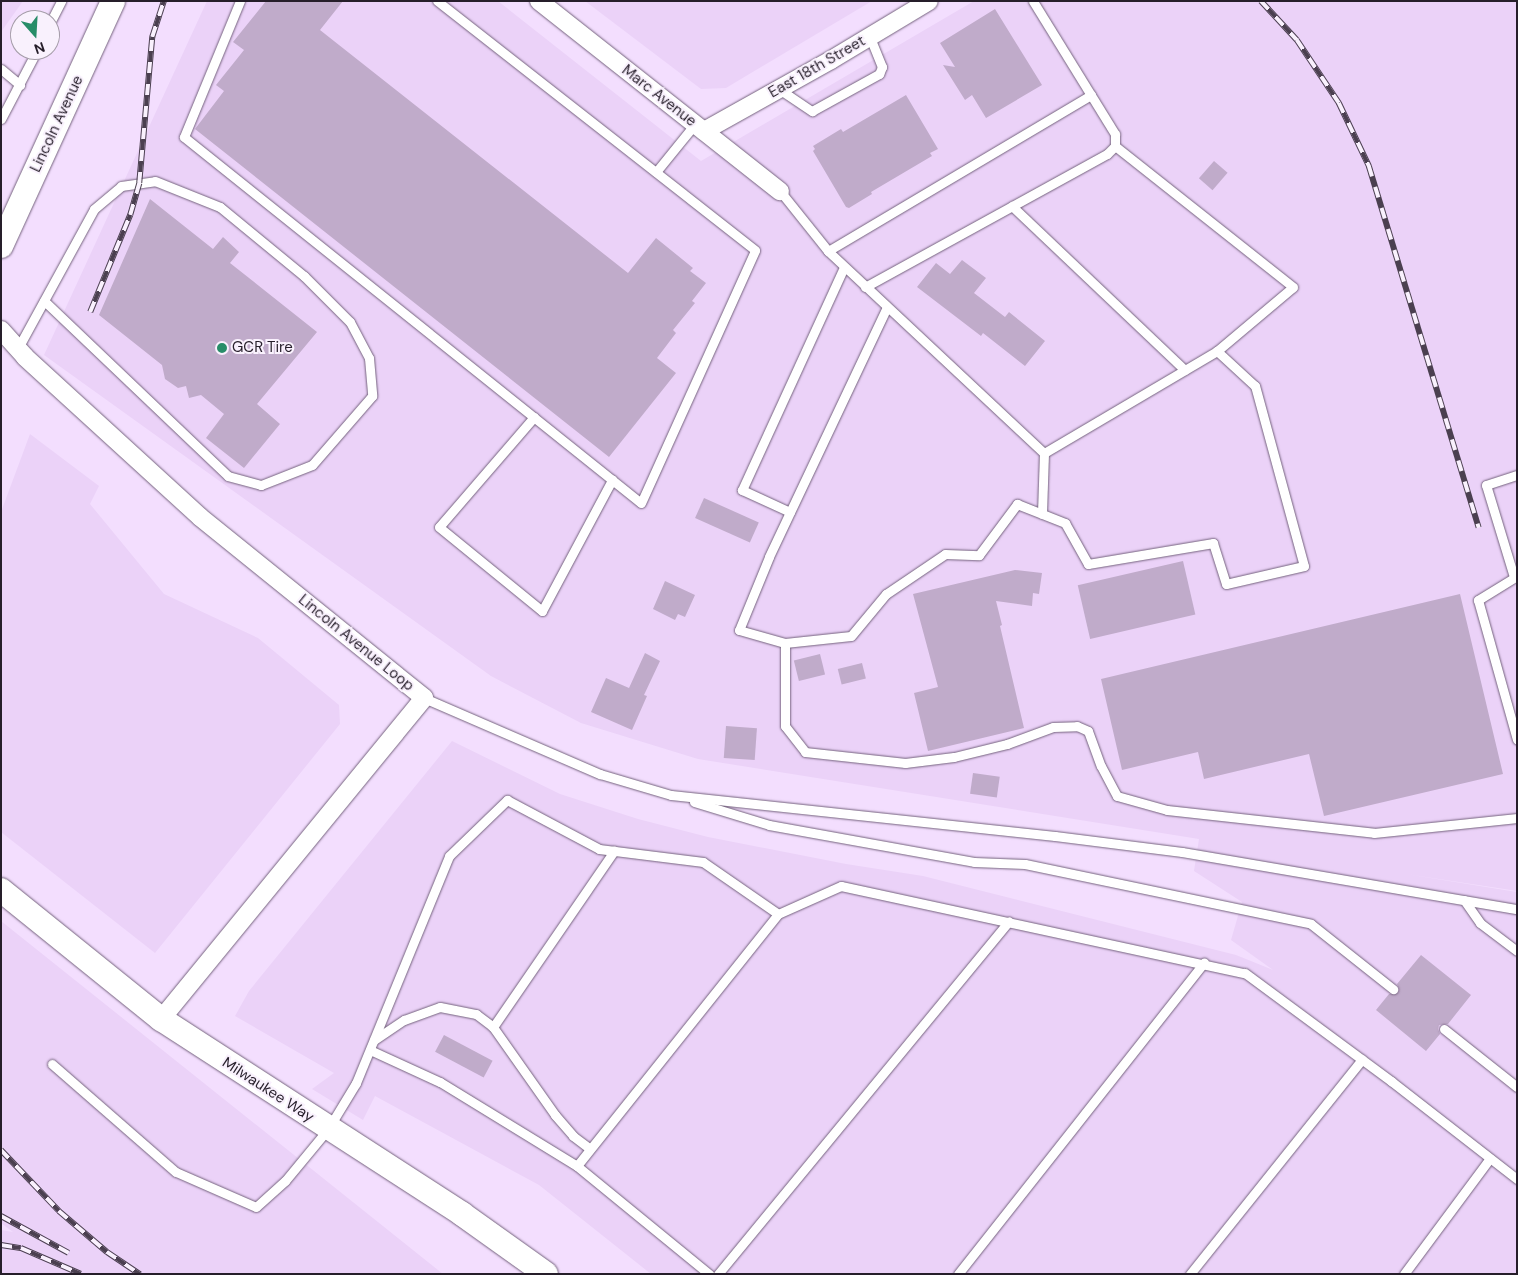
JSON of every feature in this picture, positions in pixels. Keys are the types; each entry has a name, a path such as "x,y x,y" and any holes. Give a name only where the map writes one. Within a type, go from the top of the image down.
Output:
{"street":[{"name":"Lincoln Avenue","path":"1,246 113,1"},
{"name":"Marc Avenue","path":"539,1 780,191"},
{"name":"East 18th Street","path":"699,128 779,89 929,1"},
{"name":"Lincoln Avenue Loop","path":"2,335 200,517 424,698 161,1019"},
{"name":"Milwaukee Way","path":"1,890 161,1019 462,1214 546,1274"}],"lane":[{"path":"240,1 184,138 641,503 755,250 438,1"},
{"path":"864,287 1107,154 1115,146 1115,134 1033,1"},
{"path":"779,89 812,111 879,74 882,67 870,37"},
{"path":"1,119 32,60"},
{"path":"1,69 20,85"},
{"path":"828,251 1091,95"},
{"path":"656,172 699,128"},
{"path":"1044,452 1217,351 1293,287 1115,146"},
{"path":"18,348 94,209 121,186 156,181 220,207 304,276 350,322 369,358 372,396 312,465 261,485 228,476 44,301"},
{"path":"780,191 828,251 864,287 1044,452 1042,514"},
{"path":"1012,206 1185,370"},
{"path":"790,512 742,490 844,267"},
{"path":"886,307 790,512 739,630 784,643 851,636 886,594 945,554 979,555 1017,504 1065,523 1088,564 1212,543 1226,584 1304,566 1255,386 1217,351"},
{"path":"534,417 439,527 542,611 612,480"},
{"path":"1517,475 1486,485 1515,577 1478,600 1517,740"},
{"path":"784,643 785,726 805,752 905,763 954,757 998,746 1052,727 1077,726 1088,731 1101,766 1117,796 1167,810 1374,833 1517,818"},
{"path":"424,698 600,774 768,825 974,862 1025,864 1311,924 1393,989"},
{"path":"671,796 1055,836 1153,849 1517,909"},
{"path":"52,1064 176,1172 256,1207 285,1181 328,1128 356,1083 449,856 507,800 599,850 703,862 778,914"},
{"path":"493,1027 614,851"},
{"path":"577,1166 778,914 841,886 1204,962 1245,973 1362,1059 1517,1180"},
{"path":"1464,900 1480,922 1517,951"},
{"path":"718,1274 1009,921"},
{"path":"958,1274 1204,962"},
{"path":"374,1040 404,1020 440,1007 476,1014 493,1027 556,1115 573,1136 590,1149"},
{"path":"1444,1029 1517,1086"},
{"path":"370,1050 440,1082 577,1166 709,1274"},
{"path":"1190,1274 1362,1059"},
{"path":"1404,1274 1490,1158"}],"shaded area":[{"path":"1,1 23,1 17,10 10,10 10,19 1,32"},
{"path":"207,1 498,1 701,161 974,1 1517,1 1517,891 1406,874 1517,892 1517,1274 651,1274 539,1185 375,1096 363,1120 312,1089 334,1073 235,1016 249,991 452,741 560,794 638,819 708,837 846,864 923,876 1236,955 1273,970 1231,940 1242,902 1194,871 1199,839 698,759 581,723 491,676 44,355"},
{"path":"585,1 872,1 726,88 701,89"},
{"path":"30,434 99,486 90,504 164,594 258,638 339,705 340,724 155,953 1,832 1,512"},
{"path":"1,921 443,1274 1,1274 1,1230 13,1232 1,1223"}],"building":[{"path":"266,1 343,1 320,30 628,273 656,238 693,268 690,271 706,283 692,301 695,303 673,330 676,333 657,358 676,373 609,457 195,129 224,91 216,85 244,50 233,42"},
{"path":"995,9 1042,85 986,118 972,95 965,100 943,65 955,67 940,43"},
{"path":"906,95 938,149 930,153 932,156 871,192 872,194 849,208 846,207 813,151 815,149 813,146 841,129 843,132"},
{"path":"1214,161 1228,173 1212,190 1199,178"},
{"name":"GCR Tire","path":"150,199 213,249 223,237 239,252 230,263 317,332 257,404 280,424 244,468 206,438 224,414 201,395 189,398 186,386 178,388 165,379 162,365 99,315"},
{"path":"962,260 986,278 974,293 1005,317 1009,312 1045,341 1025,366 983,333 981,336 917,287 936,263 950,274"},
{"path":"704,498 759,522 750,543 695,518"},
{"path":"1183,561 1195,615 1090,639 1078,585"},
{"path":"1015,570 1042,573 1039,594 1033,593 1032,606 996,601 1024,728 928,751 914,693 938,687 913,594"},
{"path":"665,581 695,595 685,617 678,614 675,620 653,609"},
{"path":"1460,594 1503,774 1324,816 1309,754 1204,779 1198,752 1122,770 1101,679"},
{"path":"645,653 660,661 644,695 647,696 632,730 591,712 606,678 629,688"},
{"path":"820,654 825,674 799,681 794,661"},
{"path":"862,663 866,679 842,685 838,669"},
{"path":"726,726 757,728 755,760 724,758"},
{"path":"973,773 1000,777 997,798 970,794"},
{"path":"1421,955 1471,995 1448,1024 1439,1025 1440,1034 1426,1051 1376,1010 1389,994 1398,993 1397,984"},
{"path":"444,1035 493,1061 484,1078 435,1052"}],"railway":[{"path":"90,312 130,215 139,183 152,37 164,1"},
{"path":"1261,1 1297,40 1339,103 1369,166 1479,528"},
{"path":"1,1150 59,1211 107,1252 140,1274"},
{"path":"1,1216 69,1253"},
{"path":"1,1245 21,1248 81,1274"}],"place":[{"name":"GCR Tire","path":"222,348"}]}
